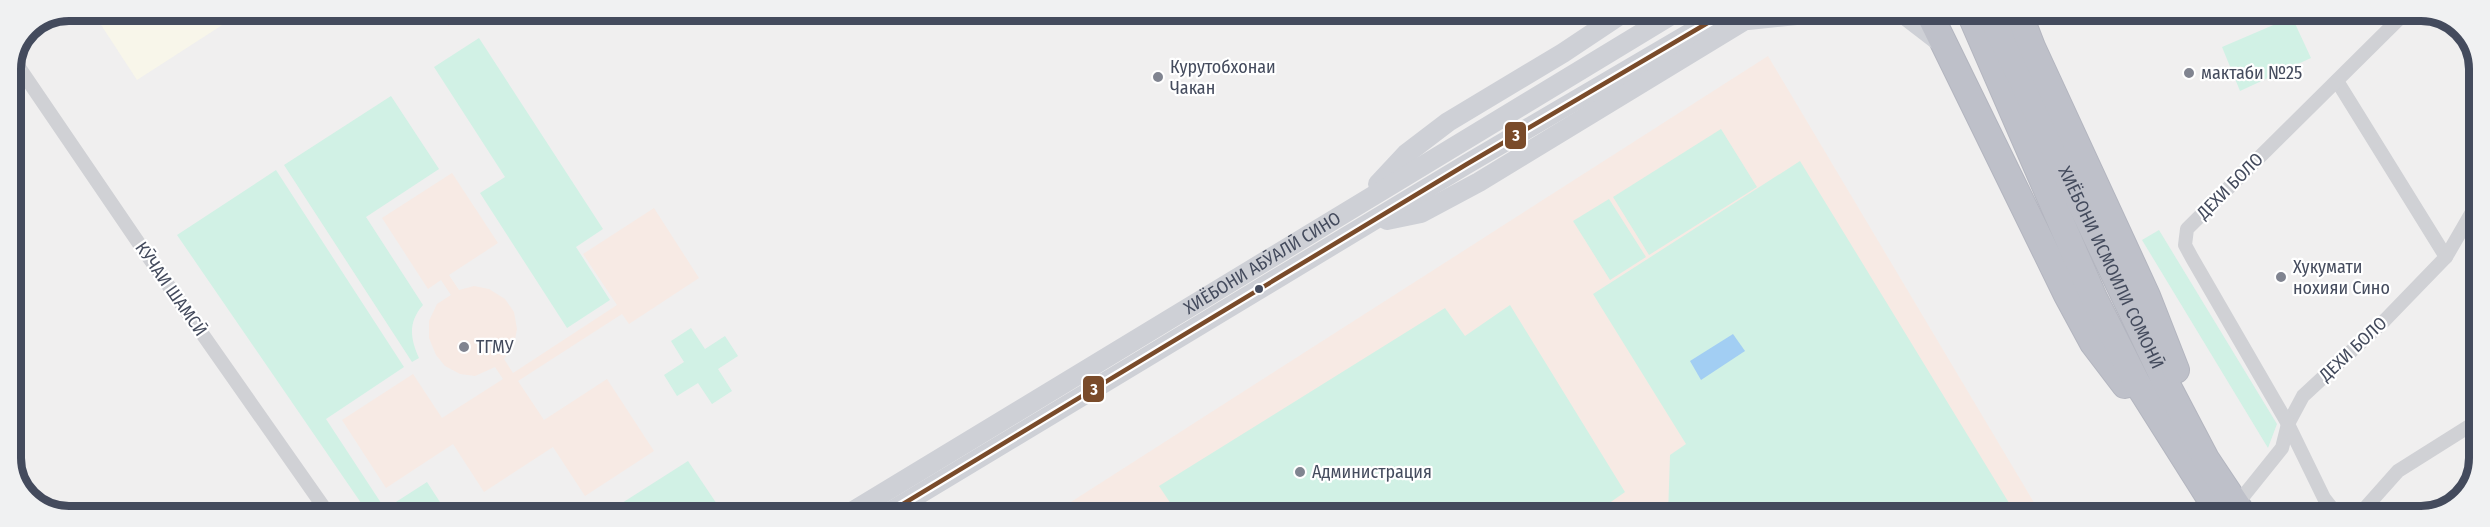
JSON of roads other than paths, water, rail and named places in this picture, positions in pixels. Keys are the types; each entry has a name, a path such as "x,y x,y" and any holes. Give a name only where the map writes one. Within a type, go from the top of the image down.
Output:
{"highway":[{"path":"1933,21 2067,295 2093,343 2124,384 2171,437"},
{"name":"ХИЁБОНИ ИСМОИЛИ СОМОНӢ","path":"1973,21 2094,298 2137,383 2171,437 2229,506"},
{"name":"ХИЁБОНИ ИСМОИЛИ СОМОНӢ","path":"1994,21 2164,379 2231,506"},
{"path":"2022,21 2147,296 2178,374 2201,422 2217,476"}],"main road":[{"path":"1361,201 1406,154 1448,122 1563,53 1611,21"},
{"name":"ХИЁБОНИ АБӮАЛӢ СИНО","path":"861,506 1661,21"},
{"name":"ХИЁБОНИ АБӮАЛӢ СИНО","path":"899,506 1079,396 1373,223 1467,164 1731,21"},
{"path":"1913,21 1947,47"}],"street":[{"name":"ДЕХИ БОЛО","path":"2330,506 2297,447 2288,424 2185,245 2187,229 2397,21"},
{"name":"КӮЧАИ ШАМСӢ","path":"21,70 323,506"},
{"path":"2337,81 2446,257"},
{"name":"ДЕХИ БОЛО","path":"2238,506 2282,448 2288,424 2303,396 2385,320 2446,257 2469,217"},
{"path":"2367,506 2398,471 2469,426"}],"water":[{"path":"1733,334 1745,351 1701,380 1690,361"}],"place":[{"name":"мактаби №25","path":"2189,73"},
{"name":"Курутобхонаи Чакан","path":"1158,77"},
{"name":"Хукумати нохияи Сино","path":"2281,277"},
{"name":"ТГМУ","path":"464,347"},
{"name":"Администрация","path":"1300,472"}]}
